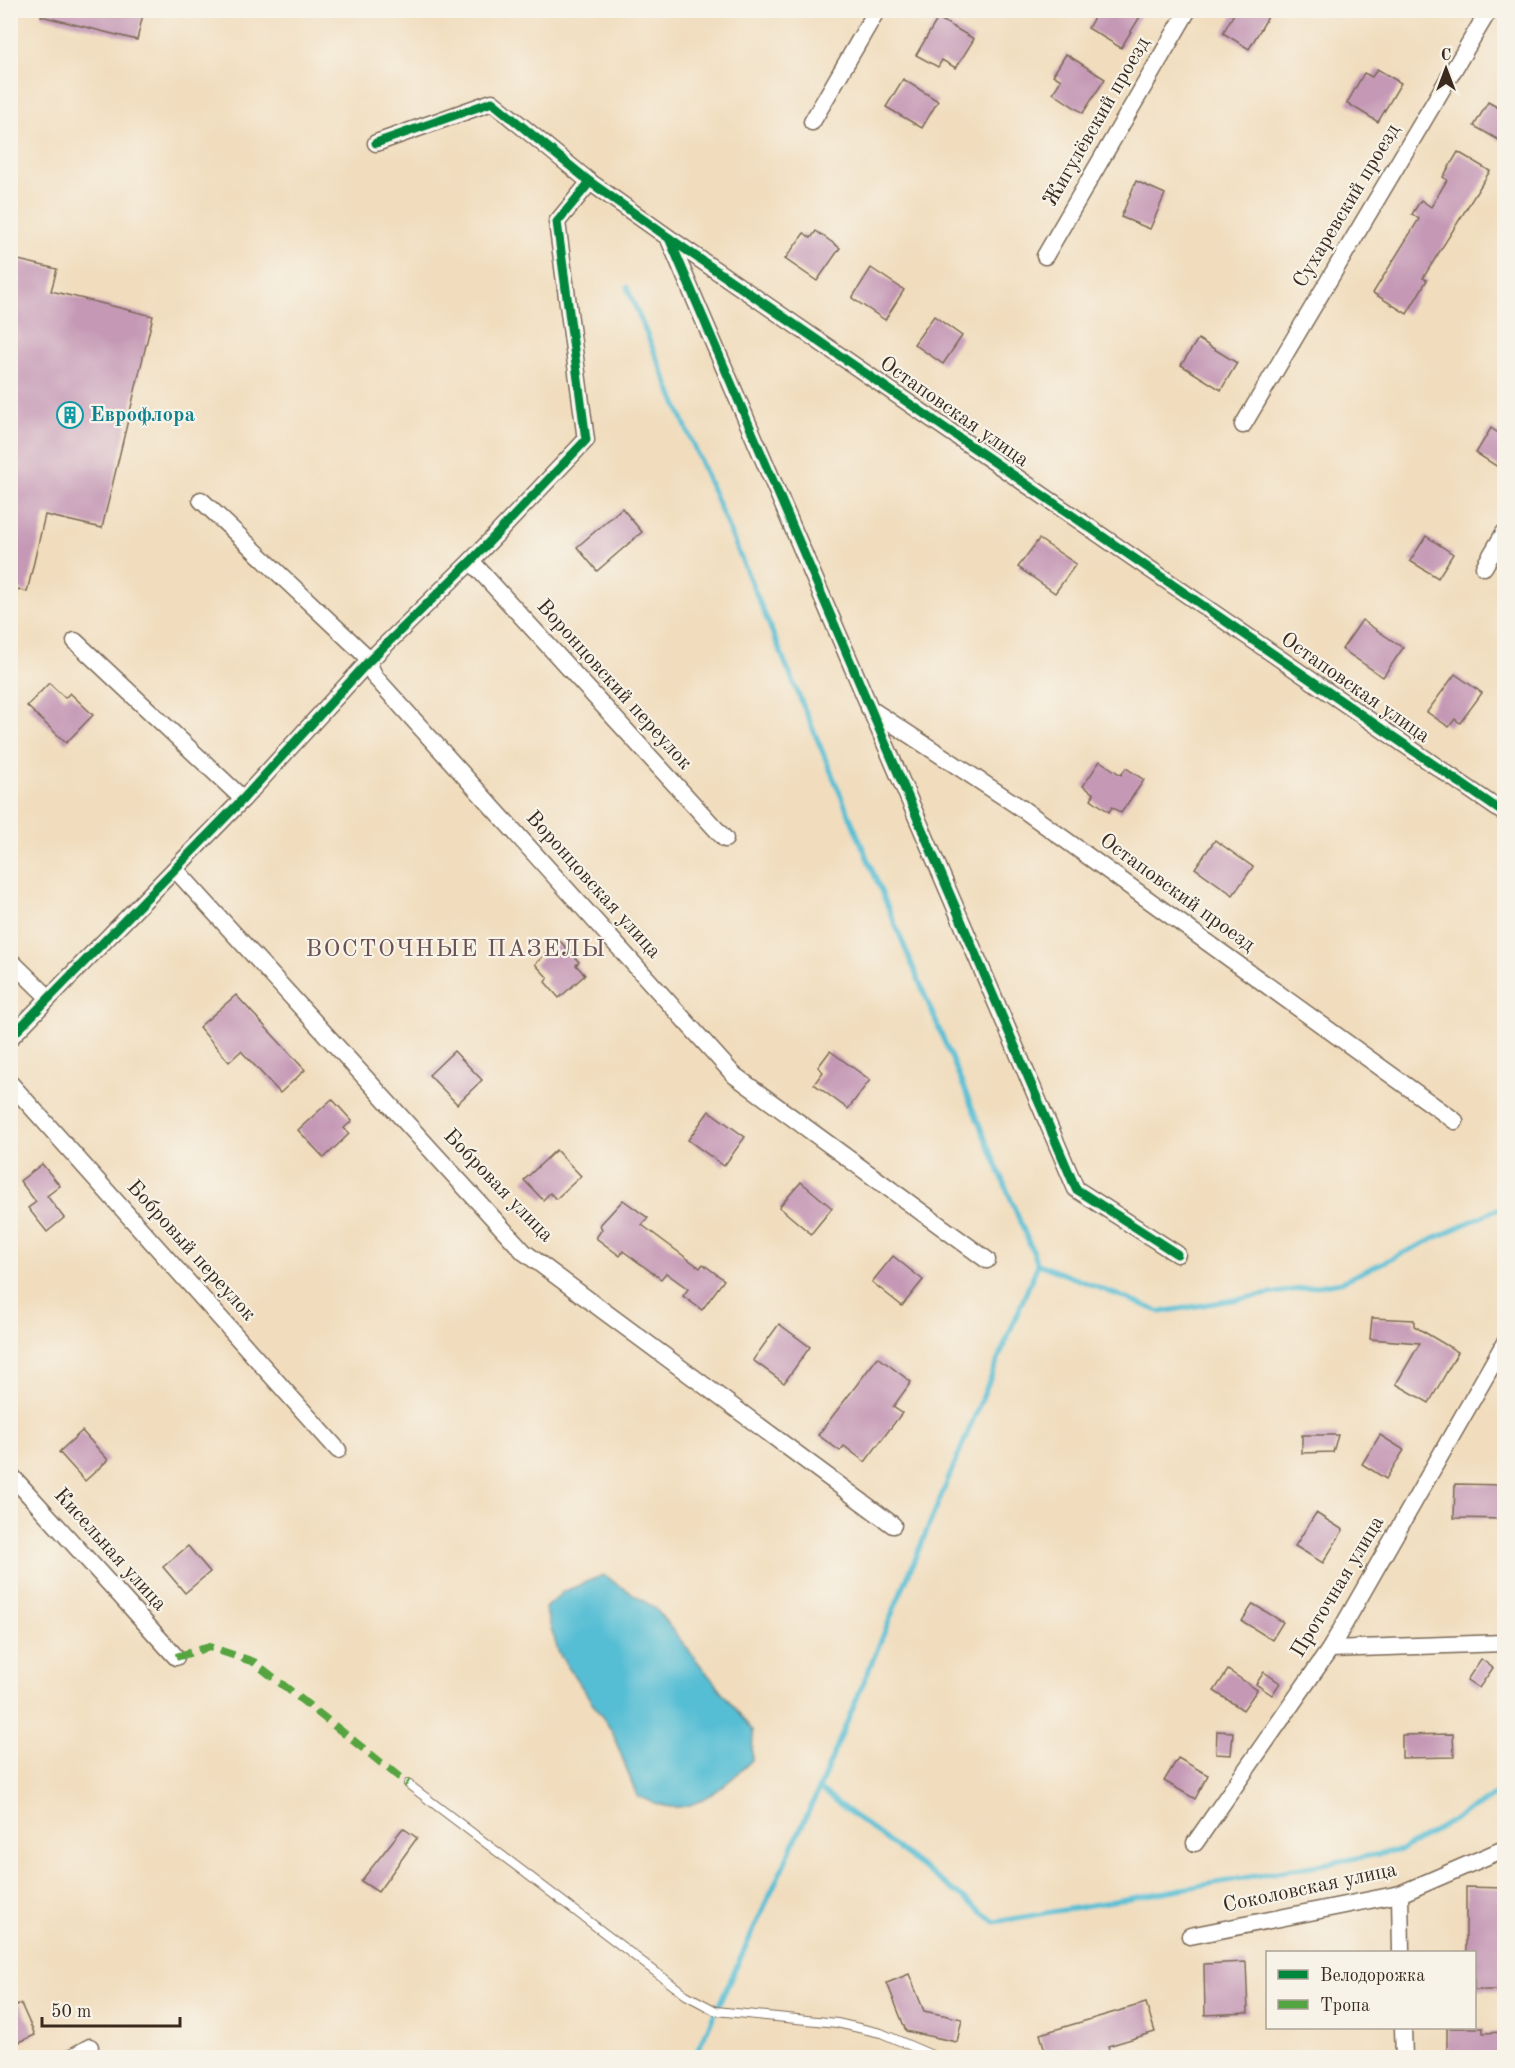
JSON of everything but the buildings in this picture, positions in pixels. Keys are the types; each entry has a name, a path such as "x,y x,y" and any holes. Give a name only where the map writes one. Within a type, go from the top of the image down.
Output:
{"street":[{"path":"812,122 877,10"},
{"name":"Жигулёвский проезд","path":"1045,256 1188,10"},
{"name":"Сухаревский проезд","path":"1243,425 1489,10"},
{"name":"Остаповская улица","path":"376,143 492,102 590,182 669,238 1504,813"},
{"path":"10,1038 243,799 368,662 471,561 586,440 557,222 590,182"},
{"path":"669,238 1076,1189 1177,1254"},
{"name":"Воронцовская улица","path":"201,500 364,654 375,677 735,1075 987,1260"},
{"path":"1484,567 1504,533"},
{"name":"Воронцовский переулок","path":"471,561 725,839"},
{"path":"75,641 243,799"},
{"name":"Остаповский проезд","path":"869,708 1024,810 1455,1121"},
{"name":"Бобровая улица","path":"175,869 524,1251 893,1525"},
{"path":"10,960 48,997"},
{"name":"Бобровый переулок","path":"10,1083 338,1450"},
{"name":"Проточная улица","path":"1195,1843 1330,1649 1504,1344"},
{"name":"Кисельная улица","path":"10,1474 176,1657"},
{"path":"1330,1649 1504,1643"},
{"name":"Соколовская улица","path":"1190,1936 1400,1894 1504,1849"},
{"path":"1400,1894 1401,1951"},
{"path":"1403,2029 1404,2058"},
{"path":"70,2058 90,2047"}],"lane":[{"path":"408,1784 686,1995 716,2011 837,2023 881,2033 939,2058"}],"water":[{"path":"603,1575 655,1608 753,1731 752,1760 716,1791 695,1803 669,1807 637,1796 612,1731 559,1654 545,1608 563,1592"}],"waterway":[{"path":"627,287 1038,1264 819,1789 694,2058"},
{"path":"1038,1264 1161,1312 1341,1282 1504,1206"},
{"path":"819,1789 995,1922 1402,1850 1504,1790"}],"marked path":[{"path":"176,1657 209,1647 254,1662 408,1784"}],"cycle path":[{"path":"376,143 492,102 590,182 669,238 1504,813"},
{"path":"10,1038 243,799 368,662 471,561 586,440 557,222 590,182"},
{"path":"669,238 1076,1189 1177,1254"}],"place":[{"name":"Еврофлора","path":"70,415"}],"district":[{"name":"ВОСТОЧНЫЕ ПАЗЕЛЫ","path":"456,950"}]}
